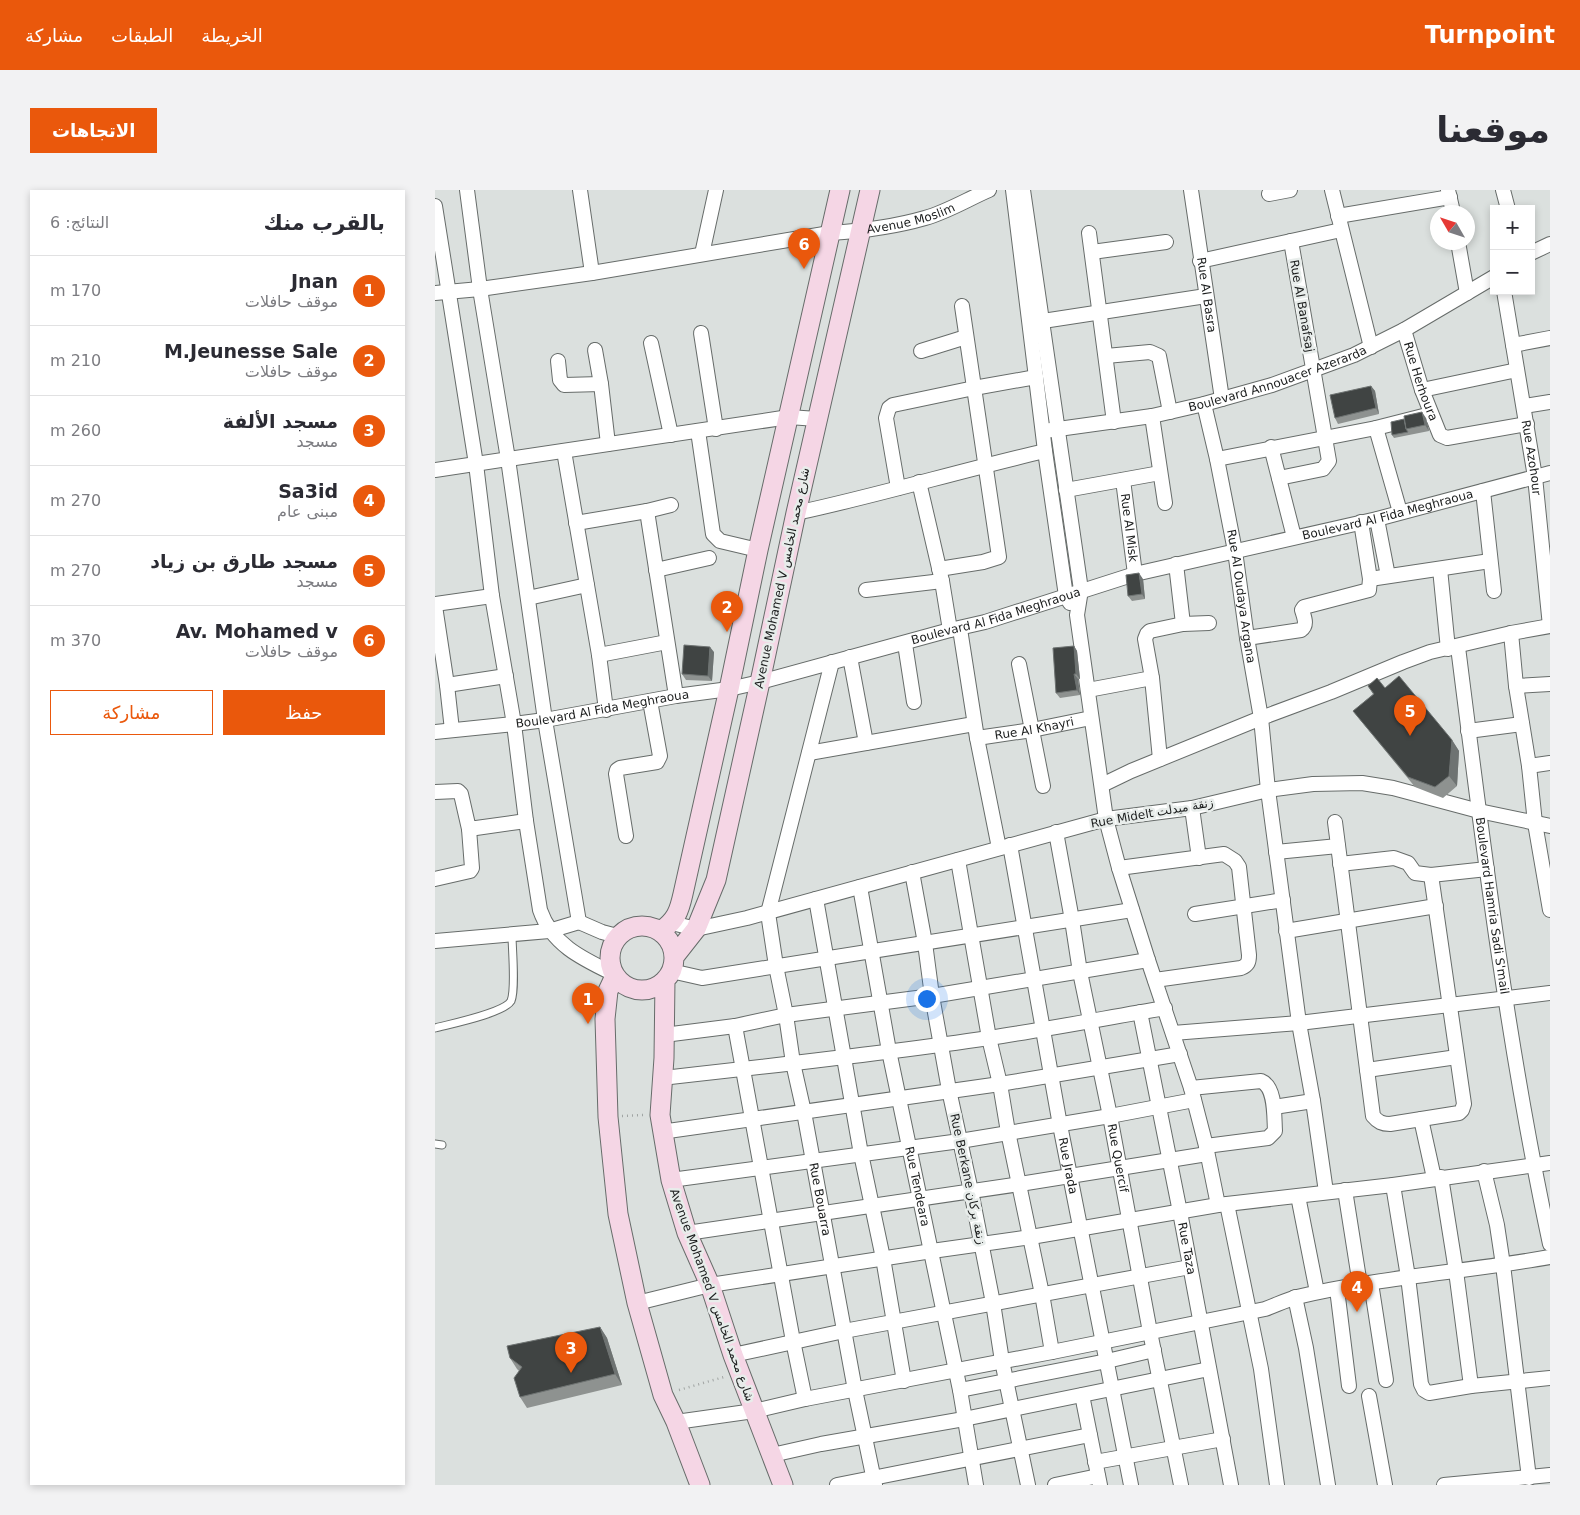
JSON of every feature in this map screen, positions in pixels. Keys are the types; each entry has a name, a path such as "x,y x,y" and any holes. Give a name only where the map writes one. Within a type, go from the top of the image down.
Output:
{"street":[{"path":"467,190 480,289 508,459 545,720 579,922"},
{"path":"579,190 592,273"},
{"path":"702,254 716,190"},
{"path":"435,206 476,464 492,596 507,676 540,910 549,931 576,955 615,975 625,986 639,990 653,988 670,969 672,945 665,935 666,927 680,907 839,190"},
{"name":"Avenue Mohamed V شارع محمد الخامس","path":"783,1485 733,1355 710,1285 687,1233 671,1180 661,1124 664,1035 670,969 695,929 715,880 817,419 870,190"},
{"name":"Avenue Moslim","path":"435,293 480,289 592,273 830,233 861,231 925,218 971,194 989,190"},
{"path":"1013,190 1045,451 1066,596 1077,615"},
{"path":"1023,190 1081,590 1077,615 1106,819 1132,910 1193,1094 1223,1205 1262,1378 1277,1485"},
{"name":"Rue Al Basra","path":"1191,190 1222,400"},
{"path":"1269,194 1290,190"},
{"path":"1332,190 1371,347"},
{"path":"1503,190 1507,205"},
{"path":"1338,216 1449,193"},
{"path":"1200,261 1341,230"},
{"path":"1089,233 1114,422"},
{"name":"Rue Al Banafsaj","path":"1279,478 1323,469 1329,461 1291,241"},
{"path":"1091,252 1166,242"},
{"path":"1535,251 1550,244"},
{"path":"1459,250 1467,293"},
{"name":"Boulevard Annouacer Azerarda","path":"1043,431 1114,422 1171,412 1222,400 1314,370 1371,347 1404,330 1490,279"},
{"name":"Rue Azohour","path":"1505,295 1535,477 1550,626"},
{"path":"1043,321 1206,296"},
{"path":"866,590 941,575 999,557 962,306"},
{"name":"Rue Herhoura","path":"1404,330 1422,390 1440,435 1447,438 1527,424"},
{"path":"701,333 716,429"},
{"path":"921,351 966,337"},
{"path":"1513,345 1550,338"},
{"path":"651,344 671,435"},
{"path":"595,350 608,444"},
{"path":"1105,356 1150,352 1159,356 1171,412"},
{"path":"558,360 560,380 564,385 601,384"},
{"path":"1422,390 1517,370"},
{"path":"898,488 887,418 889,408 893,405 1036,377"},
{"path":"1524,406 1550,402"},
{"name":"Rue Al Oudaya Argana","path":"1204,404 1235,551 1247,638 1261,718 1286,931 1326,1192"},
{"path":"1217,459 1376,428 1431,414"},
{"path":"1152,416 1165,503"},
{"path":"435,470 789,417 817,419"},
{"path":"1376,428 1400,512"},
{"path":"698,431 713,534 720,541 758,550"},
{"path":"1271,448 1294,537"},
{"path":"564,451 599,655 606,710"},
{"path":"796,513 898,488 984,464 1045,451"},
{"path":"1066,490 1160,473"},
{"name":"Boulevard Al Fida Meghraoua","path":"435,732 545,720 760,682 985,622 1135,574 1377,519 1550,473"},
{"name":"Rue Al Misk","path":"1123,480 1135,574"},
{"name":"Rue Jrada","path":"919,482 955,630 977,738 1024,929 1060,1125 1131,1485"},
{"path":"1483,492 1494,591"},
{"path":"576,523 671,505"},
{"path":"647,511 676,696"},
{"path":"1377,519 1388,576"},
{"path":"1247,638 1301,630 1305,628 1306,624 1302,610 1304,607 1366,591 1370,588 1361,522"},
{"path":"656,570 709,558"},
{"path":"1370,579 1490,561"},
{"path":"1176,564 1183,624"},
{"name":"Boulevard Hamria Sadi S'mail","path":"1440,569 1468,731 1505,998 1533,1165 1550,1244"},
{"path":"527,598 587,585"},
{"path":"452,730 442,679 435,605 492,596"},
{"path":"1161,759 1152,678 1145,639 1150,631 1183,624 1209,623"},
{"path":"1102,785 1131,771 1261,718 1430,652 1550,626"},
{"path":"1511,633 1516,686 1529,766 1535,823 1550,910"},
{"path":"599,655 667,642"},
{"path":"905,644 914,702"},
{"path":"850,658 866,743"},
{"path":"768,913 832,662"},
{"path":"1019,664 1043,786"},
{"path":"442,679 507,676"},
{"path":"1088,690 1152,678"},
{"path":"1516,686 1550,684"},
{"path":"626,836 616,774 620,768 657,762 659,760 660,756 650,701"},
{"name":"Rue Al Khayri","path":"977,738 1032,730 1091,718"},
{"path":"809,753 974,724"},
{"path":"1468,731 1523,724"},
{"path":"1529,766 1550,763"},
{"name":"Rue Midelt زنقة ميدلت","path":"666,927 695,929 768,913 1106,819 1192,808 1268,790 1313,784 1362,783 1393,788 1479,812 1550,826"},
{"path":"435,792 458,791 461,794 469,829 472,868 470,871 435,879"},
{"path":"1192,808 1199,858"},
{"path":"469,829 526,821"},
{"path":"1335,822 1373,1116 1383,1124 1459,1113 1464,1104 1431,875"},
{"name":"Rue Quercif","path":"1056,832 1080,972 1111,1116 1150,1332 1181,1485"},
{"path":"1276,852 1338,846"},
{"path":"1119,868 1225,854 1235,861 1239,867 1249,955 1247,965 1241,968 1155,980"},
{"path":"1340,864 1394,858 1408,863 1415,873 1420,875 1487,869"},
{"path":"958,860 989,1038 1031,1237 1052,1352"},
{"name":"Rue Berkane زنقة بركان","path":"912,872 949,1090 971,1192 993,1303 1002,1361 1028,1485"},
{"name":"Rue Tendeara","path":"860,887 889,1051 960,1390 976,1485"},
{"path":"816,899 852,1105 883,1258 904,1381"},
{"path":"1195,914 1283,900"},
{"path":"1286,931 1436,906"},
{"path":"670,969 702,978 1024,929 1132,910"},
{"name":"Rue Bouarra","path":"768,913 793,1063 874,1481"},
{"path":"435,941 549,931 579,922 617,936"},
{"path":"666,927 634,926 617,936 613,943 609,959 615,975 608,991 605,1019 608,1117 618,1214 637,1303 663,1395 700,1485"},
{"path":"664,1035 932,996 1148,960"},
{"path":"1173,1033 1299,1023 1550,993"},
{"path":"662,1078 989,1038 1165,1008"},
{"name":"Rue Taza","path":"1140,1012 1231,1485"},
{"path":"735,1026 805,1399"},
{"path":"661,1124 753,1119 1000,1084 1180,1054"},
{"path":"1367,1070 1457,1057"},
{"path":"671,1180 960,1141 1060,1125 1159,1107 1193,1094 1261,1081 1266,1084 1274,1106 1275,1131 1268,1138 1121,1168 971,1192 687,1233"},
{"path":"1274,1106 1313,1101"},
{"path":"1421,1119 1437,1178 1455,1271 1471,1386"},
{"path":"637,1303 710,1285 1031,1237 1223,1205 1550,1163"},
{"path":"1444,1485 1542,1479 1517,1381 1497,1225 1484,1172"},
{"path":"1393,1184 1408,1277 1422,1388 1429,1393 1471,1386 1550,1378"},
{"path":"1345,1190 1386,1380"},
{"path":"1297,1196 1317,1292"},
{"path":"675,1422 754,1411 805,1399 1104,1342 1248,1312 1317,1292 1408,1277 1503,1266 1550,1257"},
{"path":"733,1355 844,1330 1190,1266"},
{"path":"1337,1289 1349,1386"},
{"path":"1295,1297 1306,1348 1328,1485"},
{"path":"960,1390 1154,1350"},
{"path":"772,1455 821,1444 965,1419 1209,1369"},
{"path":"1055,1485 1099,1481 1082,1395"},
{"path":"1369,1396 1385,1485"},
{"path":"837,1485 874,1481 1090,1435"},
{"path":"1095,1462 1223,1439"}],"lane":[{"path":"435,1028 498,1011 510,1002 513,992 512,935"}],"path":[{"path":"608,1117 661,1124"},
{"path":"663,1395 740,1372"}],"building":[{"path":"1371,386 1376,408 1335,418 1330,395"},
{"path":"1422,412 1425,425 1406,429 1404,416"},
{"path":"1404,419 1408,432 1392,435 1391,422"},
{"path":"1139,573 1142,594 1128,596 1126,575"},
{"path":"684,645 710,647 708,676 682,674"},
{"path":"1074,646 1076,674 1074,674 1077,690 1056,693 1053,648"},
{"path":"1399,676 1452,740 1449,776 1435,787 1408,777 1353,711 1374,694 1368,686 1377,678 1385,688"},
{"path":"600,1327 615,1374 520,1397 514,1378 522,1367 510,1358 507,1346"}],"place":[{"name":"Av. Mohamed v","path":"804,269"},
{"name":"M.Jeunesse Sale","path":"727,632"},
{"name":"مسجد طارق بن زياد","path":"1410,736"},
{"name":"Jnan","path":"588,1024"},
{"name":"Sa3id","path":"1357,1312"},
{"name":"مسجد الألفة","path":"571,1373"}]}
